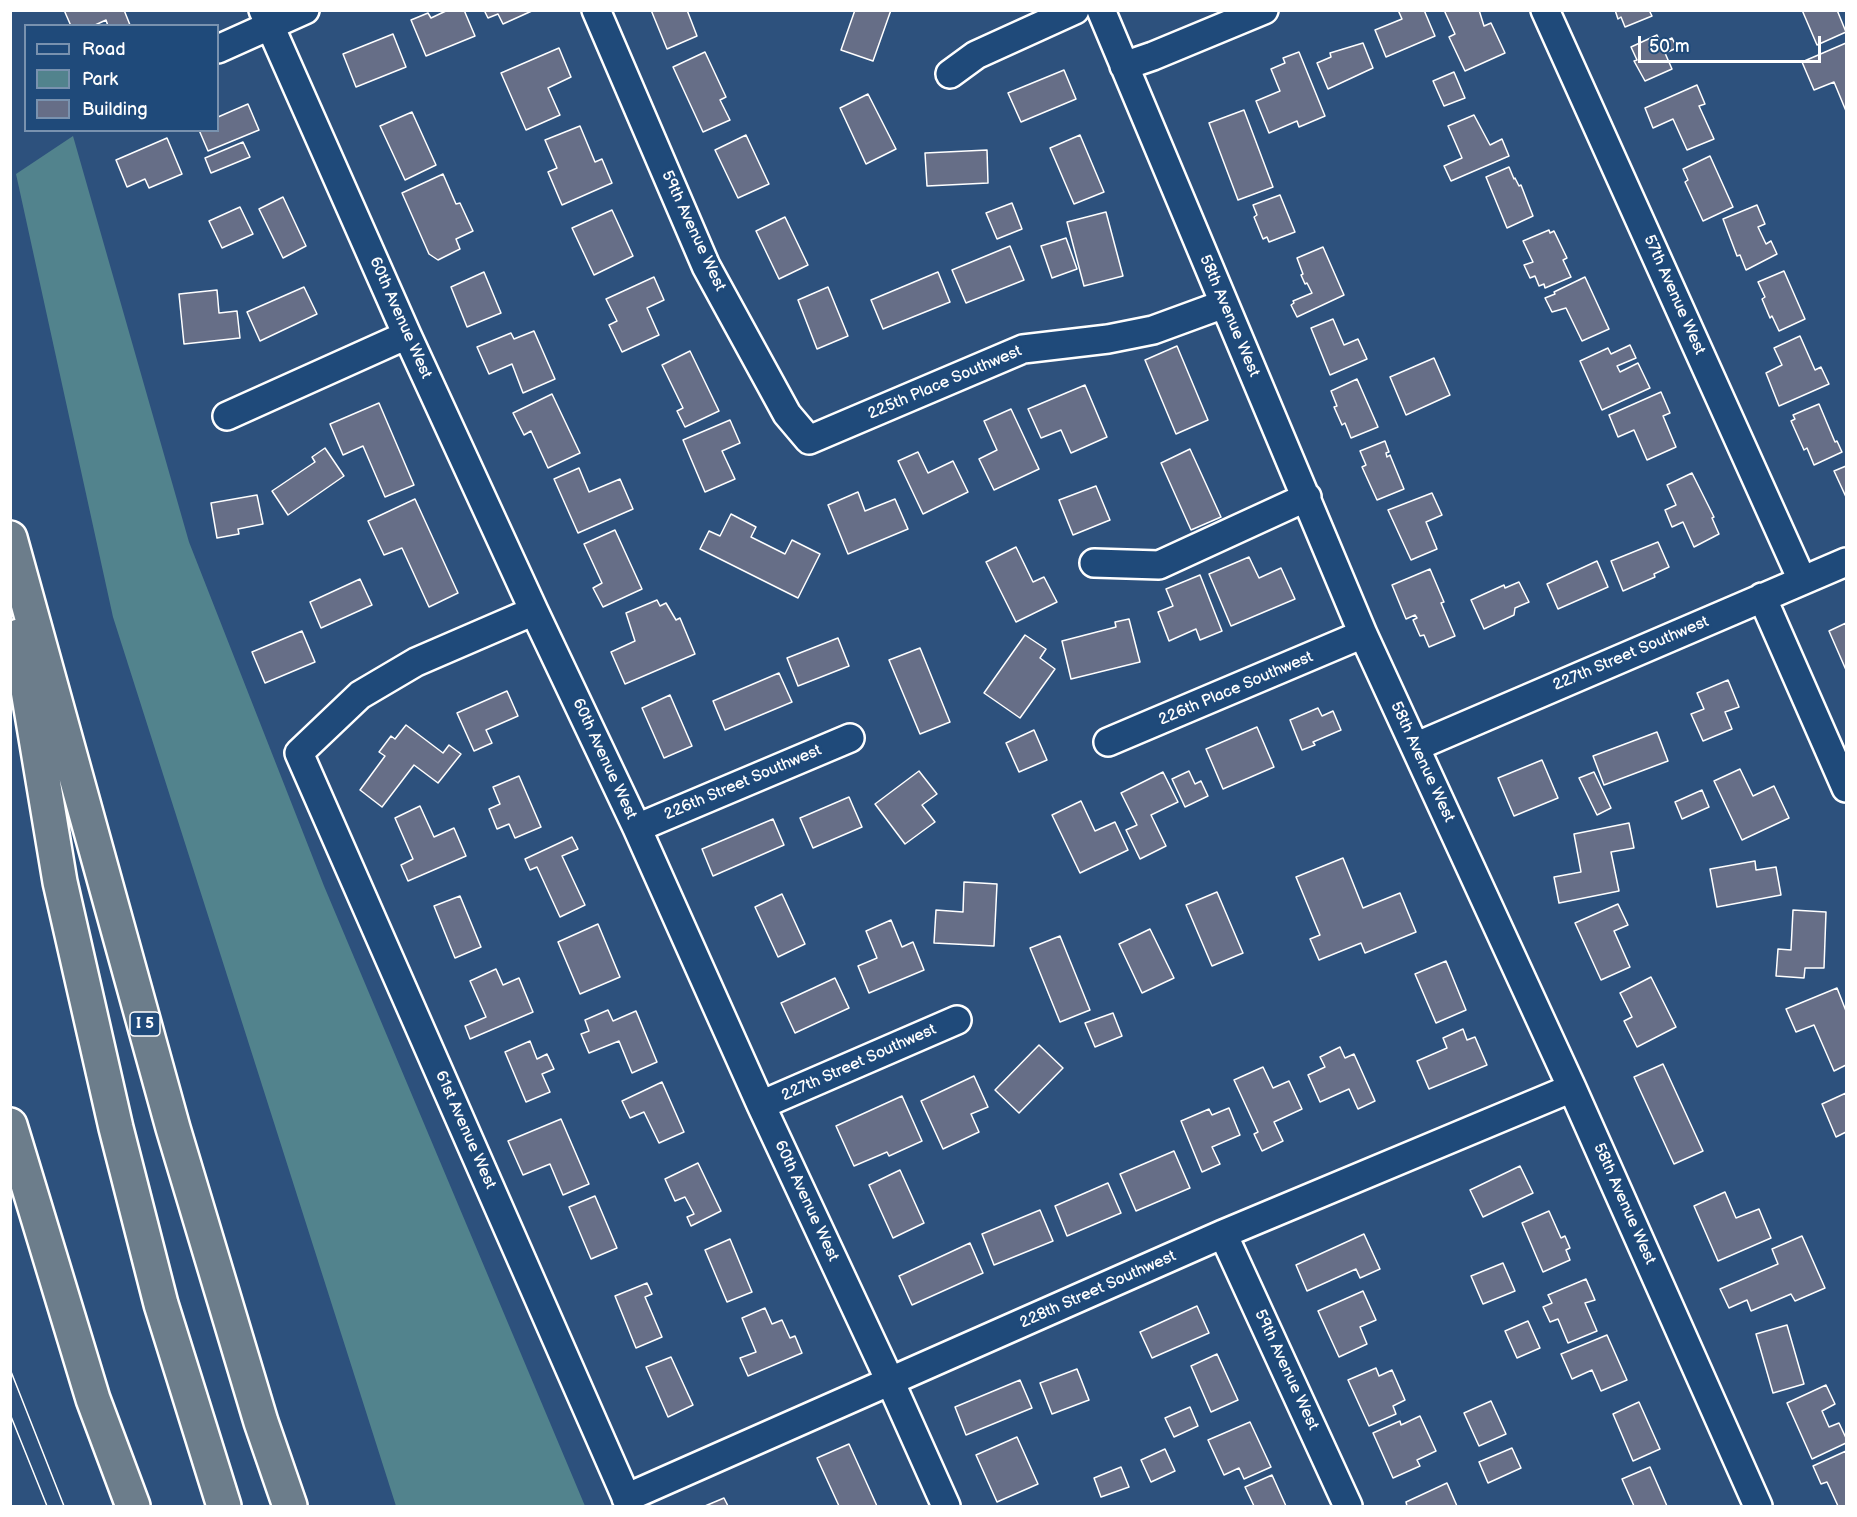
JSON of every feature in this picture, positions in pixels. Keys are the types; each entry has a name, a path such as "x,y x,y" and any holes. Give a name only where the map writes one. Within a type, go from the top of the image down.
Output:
{"highway":[{"name":"I 5","path":"10,537 177,1139 261,1422 290,1506"},
{"path":"10,587 60,882 116,1128 161,1304 224,1506"},
{"path":"10,1125 86,1376 133,1506"}],"street":[{"path":"219,48 266,18 305,10"},
{"name":"59th Avenue West","path":"596,10 705,266 788,414 809,440"},
{"path":"950,74 976,55 1075,10"},
{"name":"58th Avenue West","path":"1101,10 1363,634 1572,1088 1758,1506"},
{"path":"1124,66 1154,56 1264,10"},
{"name":"57th Avenue West","path":"1545,10 1802,580"},
{"name":"60th Avenue West","path":"266,18 407,335 637,828 761,1105 946,1506"},
{"name":"225th Place Southwest","path":"809,440 1023,349 1108,339 1153,330 1224,304"},
{"path":"227,416 407,335"},
{"path":"1094,563 1159,565 1307,497"},
{"name":"227th Street Southwest","path":"1415,747 1846,562"},
{"path":"1762,597 1846,788"},
{"name":"61st Avenue West","path":"534,611 416,662 360,695 299,753 628,1502"},
{"name":"226th Place Southwest","path":"1108,742 1363,634"},
{"name":"226th Street Southwest","path":"637,828 850,738"},
{"name":"227th Street Southwest","path":"761,1105 957,1020"},
{"name":"228th Street Southwest","path":"628,1502 890,1381 1223,1234 1572,1088"},
{"name":"59th Avenue West","path":"1223,1234 1348,1506"}],"green space":[{"path":"73,136 189,542 324,886 585,1506 396,1506 113,617 16,174"}],"building":[{"path":"64,10 124,10 130,24 107,24 106,20 97,24 70,24"},
{"path":"448,10 464,10 475,36 426,56 411,20 428,13 431,18"},
{"path":"484,10 534,10 503,24 498,14 488,18"},
{"path":"651,10 687,10 697,36 667,49"},
{"path":"855,10 891,10 873,61 841,50"},
{"path":"1398,10 1424,10 1435,36 1386,57 1375,30 1402,19"},
{"path":"1444,10 1479,10 1484,26 1491,23 1505,53 1465,71 1449,37 1455,34"},
{"path":"1615,10 1649,10 1652,16 1625,27 1621,17 1618,19"},
{"path":"1802,10 1837,10 1846,32 1817,45"},
{"path":"393,34 406,67 356,87 343,54"},
{"path":"1657,35 1661,43 1672,38 1677,48 1665,53 1672,69 1645,81 1634,61 1637,60 1631,47"},
{"path":"1363,43 1373,68 1328,89 1317,63 1331,57 1330,53"},
{"path":"1846,43 1846,111 1834,82 1814,90 1802,62"},
{"path":"559,48 571,77 548,88 560,115 526,130 501,73"},
{"path":"705,52 726,97 720,100 730,120 703,132 673,67"},
{"path":"1299,52 1325,116 1299,127 1297,121 1269,133 1256,101 1280,91 1271,69 1285,63 1283,58"},
{"path":"1064,70 1076,99 1021,122 1008,93"},
{"path":"1454,72 1465,98 1444,106 1433,81"},
{"path":"1697,85 1705,104 1699,106 1714,139 1687,150 1673,119 1653,128 1645,108"},
{"path":"868,94 896,149 866,164 840,108"},
{"path":"248,104 259,130 208,151 200,132 219,132 219,117"},
{"path":"1244,110 1273,187 1238,200 1209,123"},
{"path":"412,112 436,165 405,180 380,126"},
{"path":"1474,115 1490,145 1502,139 1509,156 1451,181 1444,166 1462,158 1448,126"},
{"path":"580,126 595,162 602,159 612,183 562,205 548,172 557,168 545,140"},
{"path":"746,135 769,184 738,198 715,150"},
{"path":"1080,135 1104,192 1074,204 1050,148"},
{"path":"167,138 182,174 149,188 145,179 127,187 116,160"},
{"path":"243,142 250,157 211,173 205,158"},
{"path":"987,150 988,183 927,186 925,153"},
{"path":"1710,156 1733,207 1703,221 1685,182 1688,180 1683,169"},
{"path":"1509,167 1514,179 1519,186 1521,185 1533,216 1507,228 1486,177"},
{"path":"443,174 456,204 460,203 473,231 456,239 460,249 438,260 429,254 402,193"},
{"path":"1280,195 1295,232 1269,242 1267,237 1263,239 1254,217 1257,215 1253,205"},
{"path":"283,197 306,246 283,258 259,209"},
{"path":"1012,203 1022,229 997,239 986,213"},
{"path":"1757,205 1765,224 1758,227 1766,244 1771,241 1777,254 1746,270 1740,255 1737,256 1723,219"},
{"path":"240,207 253,234 222,248 209,221"},
{"path":"612,210 633,256 594,275 572,228"},
{"path":"1106,212 1123,276 1084,286 1067,222"},
{"path":"785,217 808,265 779,279 756,231"},
{"path":"1549,230 1550,233 1554,231 1567,258 1563,260 1571,277 1545,288 1544,284 1539,286 1535,276 1530,278 1524,265 1533,262 1523,241"},
{"path":"1066,238 1077,269 1052,278 1041,246"},
{"path":"1010,246 1024,280 966,303 952,270"},
{"path":"1323,247 1344,295 1297,317 1291,305 1293,301 1312,293 1301,275 1303,274 1297,258"},
{"path":"1784,271 1805,319 1779,331 1772,316 1770,318 1762,299 1765,297 1758,282"},
{"path":"484,272 501,313 467,327 451,287"},
{"path":"938,272 950,302 883,329 871,300"},
{"path":"654,277 664,300 647,308 659,335 622,352 609,325 617,321 606,299"},
{"path":"1585,277 1609,329 1582,341 1566,308 1552,312 1545,298"},
{"path":"304,287 317,314 260,341 247,312"},
{"path":"828,287 848,336 817,349 798,300"},
{"path":"217,290 219,313 237,311 240,338 184,344 179,294"},
{"path":"1333,319 1344,345 1358,339 1367,359 1330,375 1311,328"},
{"path":"534,331 555,379 523,393 512,364 489,374 477,347 511,333 514,339"},
{"path":"1800,336 1815,370 1821,367 1829,384 1779,406 1766,373 1782,365 1774,348"},
{"path":"1630,345 1636,358 1617,366 1620,372 1638,363 1650,388 1602,410 1580,361 1608,348 1611,354"},
{"path":"1177,346 1208,420 1176,434 1145,360"},
{"path":"690,351 719,411 685,427 677,411 683,408 662,365"},
{"path":"1434,358 1450,395 1406,415 1390,377"},
{"path":"1357,379 1378,427 1351,438 1345,423 1342,425 1334,407 1337,406 1331,391"},
{"path":"1085,385 1107,437 1071,453 1061,430 1041,438 1028,409"},
{"path":"1661,392 1670,413 1663,416 1676,447 1647,460 1634,430 1618,437 1609,415"},
{"path":"552,394 580,453 548,468 531,431 524,435 513,413"},
{"path":"379,403 414,485 385,497 363,446 343,455 330,424"},
{"path":"1819,404 1835,442 1837,441 1842,452 1814,465 1807,448 1804,450 1791,421 1795,419 1793,415"},
{"path":"1011,409 1039,469 994,490 979,459 997,450 984,421"},
{"path":"730,420 740,443 722,451 735,479 705,492 683,440"},
{"path":"1385,441 1389,452 1386,453 1387,457 1390,455 1404,489 1377,500 1362,467 1366,465 1360,451"},
{"path":"325,448 344,476 288,515 272,491 315,462 312,457"},
{"path":"1190,449 1221,517 1191,530 1161,463"},
{"path":"918,452 928,473 953,461 968,492 923,514 898,461"},
{"path":"1846,466 1846,497 1834,471"},
{"path":"579,468 589,492 620,479 633,509 578,533 554,479"},
{"path":"1692,473 1714,517 1712,518 1719,534 1694,547 1683,522 1672,527 1665,510 1676,505 1667,485"},
{"path":"1096,486 1110,520 1073,535 1059,500"},
{"path":"858,492 865,511 895,499 908,529 848,554 828,505"},
{"path":"1432,493 1442,515 1426,522 1437,549 1411,560 1388,510"},
{"path":"257,495 263,524 238,529 239,534 217,538 211,503"},
{"path":"415,499 458,593 429,607 402,548 384,555 368,521"},
{"path":"731,514 756,527 751,537 785,554 792,540 820,554 798,598 700,549 709,531 720,536"},
{"path":"615,530 642,589 603,607 593,588 602,583 584,544"},
{"path":"1658,542 1669,567 1654,574 1655,577 1623,591 1611,561"},
{"path":"1016,547 1033,582 1044,577 1057,602 1016,622 986,562"},
{"path":"1249,557 1259,578 1281,568 1295,599 1231,626 1209,574"},
{"path":"1597,561 1608,587 1558,609 1547,584"},
{"path":"1430,569 1455,636 1429,647 1424,635 1420,636 1413,620 1417,618 1415,615 1406,619 1392,585"},
{"path":"1200,575 1222,631 1200,640 1196,629 1169,641 1158,612 1173,606 1166,589"},
{"path":"360,579 372,605 321,628 310,602"},
{"path":"1519,582 1529,602 1515,608 1514,615 1484,629 1471,600 1504,585 1505,588"},
{"path":"657,600 660,606 666,603 676,620 680,618 695,654 625,684 611,652 635,641 626,613"},
{"path":"1129,619 1140,662 1071,679 1062,641 1116,627 1115,622"},
{"path":"1846,623 1846,670 1829,631"},
{"path":"302,631 315,662 265,683 252,652"},
{"path":"1025,635 1046,649 1040,658 1055,669 1020,718 984,693"},
{"path":"838,638 849,666 798,686 787,658"},
{"path":"920,648 950,722 920,734 889,660"},
{"path":"779,673 792,702 725,730 713,701"},
{"path":"1728,680 1739,707 1725,712 1732,729 1703,741 1691,714 1704,709 1697,693"},
{"path":"507,691 518,716 486,730 492,743 474,751 457,713"},
{"path":"670,695 692,746 664,758 642,708"},
{"path":"1318,708 1322,716 1333,711 1341,730 1313,742 1315,745 1302,750 1290,720"},
{"path":"406,725 443,753 449,745 461,754 438,783 414,765 382,807 360,790 385,756 379,752 391,736 395,739"},
{"path":"1257,727 1274,767 1223,789 1206,749"},
{"path":"1034,730 1047,760 1019,772 1006,743"},
{"path":"1657,732 1668,761 1604,785 1593,756"},
{"path":"1542,760 1558,798 1514,816 1498,778"},
{"path":"1740,769 1753,796 1774,786 1789,818 1742,840 1714,781"},
{"path":"919,771 937,794 922,805 935,822 905,844 875,804"},
{"path":"1189,771 1195,784 1201,781 1208,796 1185,807 1172,779"},
{"path":"1163,772 1178,802 1151,815 1166,846 1140,859 1126,830 1137,825 1121,793"},
{"path":"1594,772 1611,808 1597,815 1579,778"},
{"path":"519,776 541,827 515,838 509,824 497,829 489,809 500,804 493,787"},
{"path":"1702,790 1709,807 1682,819 1675,802"},
{"path":"849,797 862,827 813,848 800,818"},
{"path":"1081,801 1095,831 1115,822 1128,850 1080,873 1052,815"},
{"path":"420,806 434,837 454,828 466,856 408,881 401,865 413,859 395,818"},
{"path":"773,819 784,845 713,876 702,849"},
{"path":"1629,823 1634,848 1611,852 1619,891 1559,903 1554,877 1581,872 1574,834"},
{"path":"572,837 578,849 562,856 585,905 560,917 537,867 530,870 525,859"},
{"path":"1343,858 1363,908 1400,893 1416,932 1365,953 1361,943 1319,960 1310,939 1320,935 1296,877"},
{"path":"1755,861 1756,870 1776,867 1781,895 1717,907 1710,869"},
{"path":"964,882 997,884 994,946 934,943 936,910 963,912"},
{"path":"1217,892 1243,953 1212,966 1186,905"},
{"path":"782,894 805,944 778,957 755,907"},
{"path":"460,896 481,947 455,958 434,906"},
{"path":"1618,904 1628,925 1614,931 1630,967 1601,980 1575,923"},
{"path":"1793,910 1826,912 1824,968 1805,968 1804,978 1776,976 1778,949 1791,950"},
{"path":"891,920 902,947 913,942 924,970 869,993 858,966 877,958 866,931"},
{"path":"598,924 620,977 580,994 558,942"},
{"path":"1150,929 1174,978 1142,993 1119,944"},
{"path":"1060,936 1090,1010 1060,1022 1030,948"},
{"path":"1446,961 1466,1010 1436,1023 1415,974"},
{"path":"496,969 503,985 519,978 533,1012 470,1039 465,1026 486,1017 470,981"},
{"path":"1651,977 1676,1027 1637,1047 1624,1021 1632,1017 1620,993"},
{"path":"835,978 849,1008 795,1033 781,1003"},
{"path":"1837,988 1846,1011 1846,1065 1834,1071 1814,1025 1796,1032 1786,1009"},
{"path":"608,1010 613,1021 636,1011 657,1062 632,1073 619,1041 589,1053 581,1034 589,1031 585,1020"},
{"path":"1113,1013 1122,1036 1095,1047 1085,1023"},
{"path":"1463,1029 1467,1040 1475,1037 1487,1065 1429,1089 1417,1061 1447,1048 1443,1038"},
{"path":"530,1041 537,1059 547,1054 554,1069 542,1074 550,1092 526,1102 505,1052"},
{"path":"1039,1045 1063,1068 1019,1113 995,1090"},
{"path":"1340,1047 1345,1058 1354,1054 1375,1101 1358,1109 1349,1089 1320,1102 1308,1075 1325,1067 1320,1057"},
{"path":"1663,1064 1703,1151 1674,1164 1634,1077"},
{"path":"1263,1067 1273,1088 1289,1081 1302,1109 1274,1122 1283,1141 1262,1151 1254,1134 1258,1132 1234,1080"},
{"path":"974,1076 988,1107 971,1114 979,1132 943,1149 921,1101"},
{"path":"662,1082 684,1132 659,1143 644,1112 630,1118 622,1101"},
{"path":"1846,1093 1846,1132 1836,1137 1822,1104"},
{"path":"902,1096 922,1141 889,1156 887,1152 854,1166 836,1126"},
{"path":"1229,1108 1240,1135 1212,1147 1220,1164 1202,1172 1181,1121 1209,1109 1212,1115"},
{"path":"561,1119 589,1184 563,1195 550,1164 523,1175 508,1141"},
{"path":"1174,1151 1190,1188 1136,1211 1120,1174"},
{"path":"698,1163 721,1211 691,1226 687,1217 694,1214 685,1197 675,1201 665,1179"},
{"path":"1520,1166 1533,1193 1483,1217 1470,1190"},
{"path":"900,1170 924,1223 893,1238 869,1185"},
{"path":"1108,1183 1121,1213 1067,1236 1055,1206"},
{"path":"1725,1192 1736,1218 1759,1209 1771,1238 1718,1261 1694,1206"},
{"path":"595,1196 617,1248 591,1259 569,1207"},
{"path":"1040,1210 1053,1241 994,1265 982,1234"},
{"path":"1549,1211 1561,1238 1565,1236 1570,1248 1566,1250 1570,1260 1543,1272 1522,1223"},
{"path":"1364,1234 1380,1269 1360,1278 1356,1269 1307,1291 1296,1265"},
{"path":"1802,1236 1825,1288 1795,1301 1791,1294 1751,1311 1747,1300 1729,1308 1720,1289 1778,1264 1772,1249"},
{"path":"730,1239 752,1292 727,1302 705,1250"},
{"path":"970,1243 983,1273 912,1305 899,1276"},
{"path":"1503,1263 1515,1291 1483,1304 1471,1276"},
{"path":"1586,1279 1595,1300 1585,1303 1597,1331 1568,1343 1558,1319 1550,1322 1543,1307 1552,1303 1548,1295"},
{"path":"647,1283 652,1294 645,1297 662,1337 636,1348 615,1296"},
{"path":"1363,1291 1376,1320 1360,1327 1367,1344 1339,1357 1318,1311"},
{"path":"1197,1306 1209,1333 1152,1358 1140,1332"},
{"path":"765,1308 772,1324 782,1320 790,1338 795,1336 802,1353 748,1376 740,1358 756,1352 742,1318"},
{"path":"1528,1321 1540,1348 1517,1358 1505,1331"},
{"path":"1787,1325 1804,1384 1773,1393 1756,1334"},
{"path":"1607,1335 1627,1380 1601,1391 1592,1370 1572,1379 1561,1354"},
{"path":"1217,1354 1238,1400 1211,1412 1191,1366"},
{"path":"671,1357 693,1405 668,1417 646,1367"},
{"path":"1376,1368 1379,1376 1392,1370 1405,1400 1393,1406 1396,1414 1369,1426 1348,1380"},
{"path":"1077,1369 1089,1400 1052,1414 1040,1383"},
{"path":"1020,1380 1032,1408 966,1435 955,1407"},
{"path":"1826,1385 1835,1404 1822,1411 1829,1427 1839,1423 1846,1443 1812,1459 1787,1403"},
{"path":"1491,1401 1506,1434 1479,1446 1464,1413"},
{"path":"1639,1402 1660,1449 1633,1461 1613,1414"},
{"path":"1190,1407 1198,1426 1174,1437 1165,1418"},
{"path":"1420,1416 1436,1451 1417,1460 1420,1466 1393,1478 1373,1433 1400,1421 1401,1425"},
{"path":"1250,1422 1271,1467 1244,1479 1239,1468 1224,1475 1208,1440"},
{"path":"1017,1437 1038,1484 997,1502 976,1455"},
{"path":"849,1444 877,1506 839,1506 817,1458"},
{"path":"1512,1448 1521,1468 1488,1483 1479,1462"},
{"path":"1165,1449 1175,1471 1151,1482 1141,1460"},
{"path":"1846,1451 1846,1506 1838,1506 1827,1482 1821,1484 1813,1466"},
{"path":"1121,1467 1129,1487 1101,1497 1094,1478"},
{"path":"1650,1467 1667,1506 1634,1506 1622,1479"},
{"path":"1272,1475 1286,1506 1254,1506 1245,1487"},
{"path":"1447,1483 1457,1506 1407,1506 1406,1502"},
{"path":"724,1498 728,1506 705,1506"}],"tram line":[{"path":"10,1369 64,1506"},
{"path":"10,1414 47,1506"}]}
